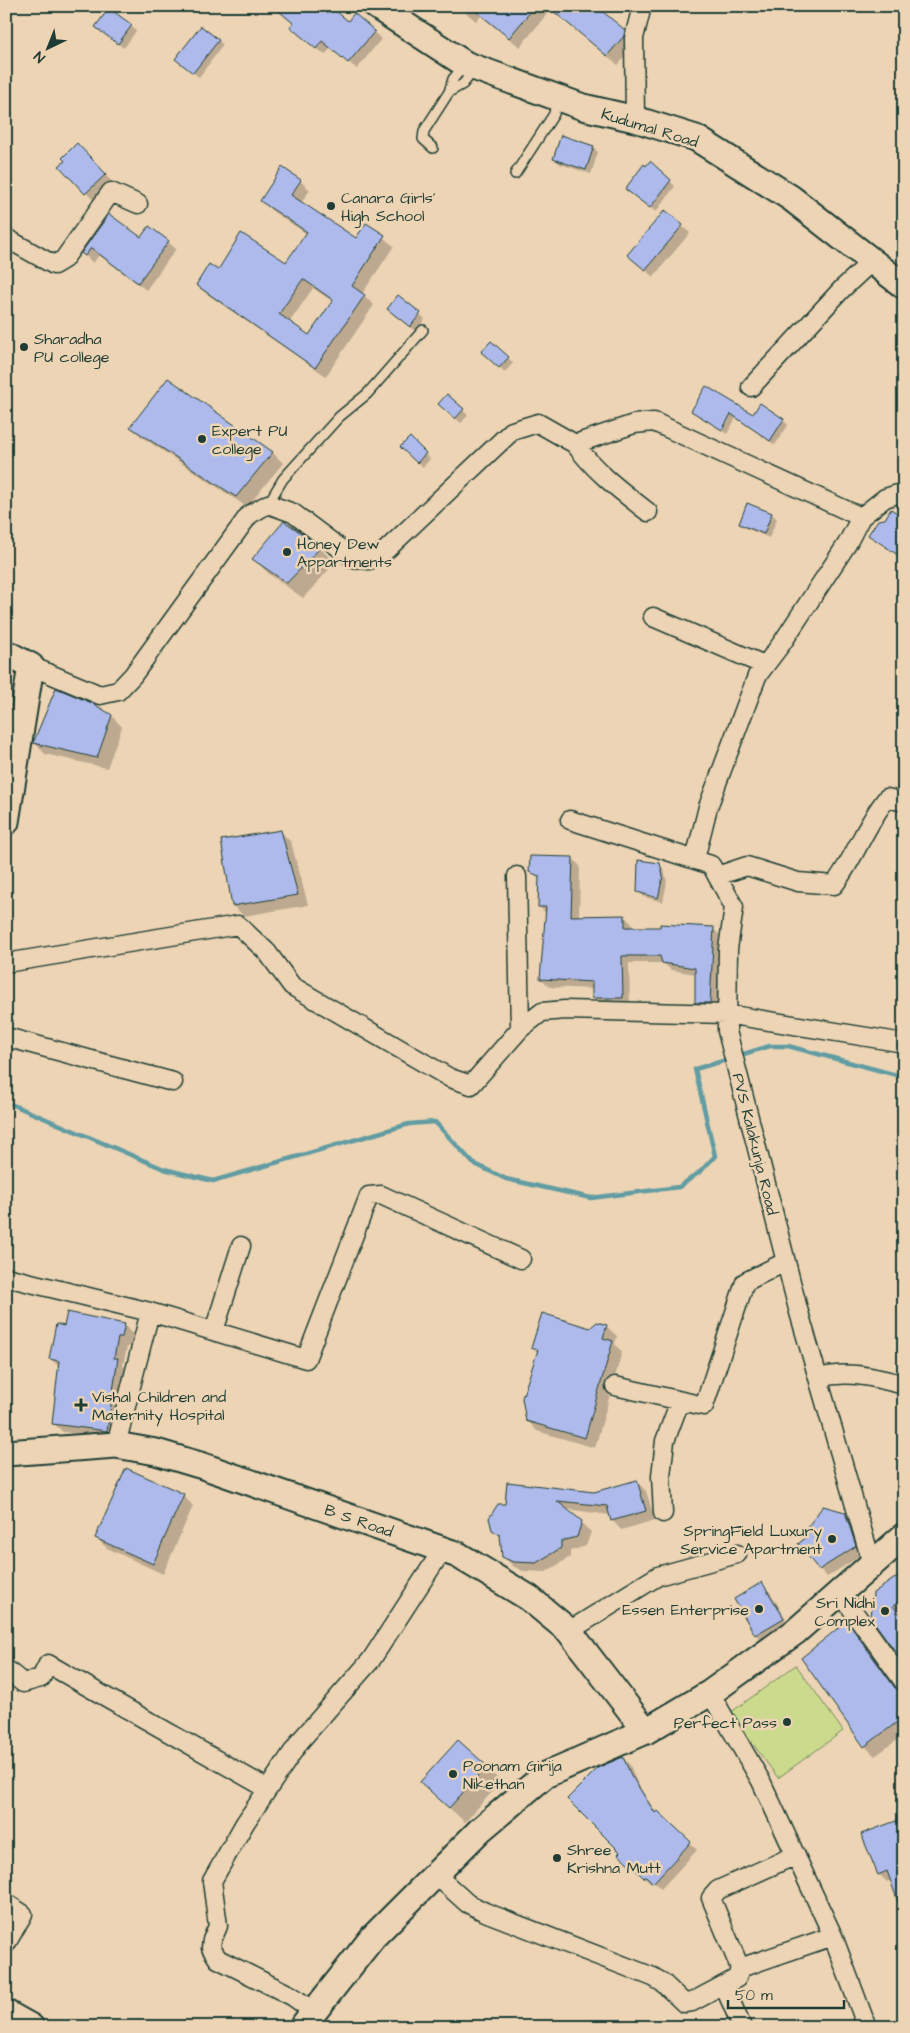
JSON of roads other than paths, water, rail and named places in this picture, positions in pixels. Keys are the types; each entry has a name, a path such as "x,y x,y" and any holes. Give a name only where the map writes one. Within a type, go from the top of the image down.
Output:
{"street":[{"name":"Kudumal Road","path":"376,6 470,66 583,107 635,119 696,138 791,198 904,286"},
{"path":"635,119 634,38 642,6"},
{"path":"6,238 54,265 64,259 111,192 138,204"},
{"path":"751,387 842,289 872,260"},
{"path":"575,444 634,424 654,422 862,517"},
{"path":"6,653 31,666 100,695 118,691 133,675 249,515 268,504 293,512 353,558 369,560 384,552 512,431 538,423 575,444 588,462 612,485 648,512"},
{"path":"695,859 708,807 720,773 749,693 764,664 782,644 847,544 862,517 885,498 904,492"},
{"path":"653,617 764,664"},
{"path":"6,822 31,666"},
{"path":"717,876 747,866 798,882 834,885 844,872 874,813 887,798 904,802"},
{"name":"PVS Kalakunja Road","path":"570,820 711,865 734,907 728,949 727,1023 785,1262 872,1564"},
{"path":"517,876 520,1028"},
{"path":"6,963 238,925 267,952 292,986 450,1078 471,1085 520,1028 542,1012 565,1010 727,1023 904,1043"},
{"path":"6,1037 173,1082"},
{"path":"6,1277 150,1312 306,1359 369,1196 381,1195 521,1259"},
{"path":"214,1331 241,1246"},
{"path":"615,1386 704,1406 745,1282 785,1262"},
{"path":"116,1445 150,1312"},
{"path":"818,1378 838,1373 864,1375 904,1385"},
{"path":"663,1513 661,1476 665,1441 680,1401"},
{"name":"B S Road","path":"6,1453 116,1445 156,1452 203,1466 458,1555 529,1598 568,1632 646,1730"},
{"path":"443,1550 371,1660 300,1742 246,1823 212,1881 218,1926 211,1948 218,1959 292,1996 308,2019 373,1937 480,1830 545,1775 646,1730 710,1693 795,1632 841,1594 904,1536"},
{"path":"568,1632 658,1576 737,1554"},
{"path":"841,1594 904,1682"},
{"path":"6,1669 23,1683 42,1678 48,1664 268,1789"},
{"path":"710,1693 761,1781 796,1855 834,1936 867,2027"},
{"path":"436,1875 467,1903 484,1912 653,1977 663,1983 684,2003 692,2002 738,1978 740,1968 710,1898 718,1890 796,1855"},
{"path":"6,1903 22,1914 6,1944"},
{"path":"740,1968 834,1936"},
{"path":"724,1986 742,2027"},
{"path":"6,2013 31,2027"}],"lane":[{"path":"433,148 423,139 424,131 449,92 463,84 470,66"},
{"path":"516,174 554,114 556,97"},
{"path":"268,504 283,479 339,417 367,394 422,330"}],"waterway":[{"path":"737,1056 770,1046 788,1046 904,1077"},
{"path":"6,1102 164,1169 213,1181 409,1124 435,1122 473,1163 506,1179 591,1198 679,1187 701,1171 715,1156 695,1069 730,1059"}],"place":[{"name":"Canara Girls' High School","path":"331,206"},
{"name":"Sharadha PU college","path":"24,347"},
{"name":"Expert PU college","path":"202,439"},
{"name":"Honey Dew Appartments","path":"287,552"},
{"name":"Vishal Children and Maternity Hospital","path":"81,1405"},
{"name":"SpringField Luxury Service Apartment","path":"832,1539"},
{"name":"Essen Enterprise","path":"759,1609"},
{"name":"Sri Nidhi Complex","path":"885,1611"},
{"name":"Perfect Pass","path":"787,1722"},
{"name":"Poonam Girija Nikethan","path":"453,1774"},
{"name":"Shree Krishna Mutt","path":"557,1858"}]}
